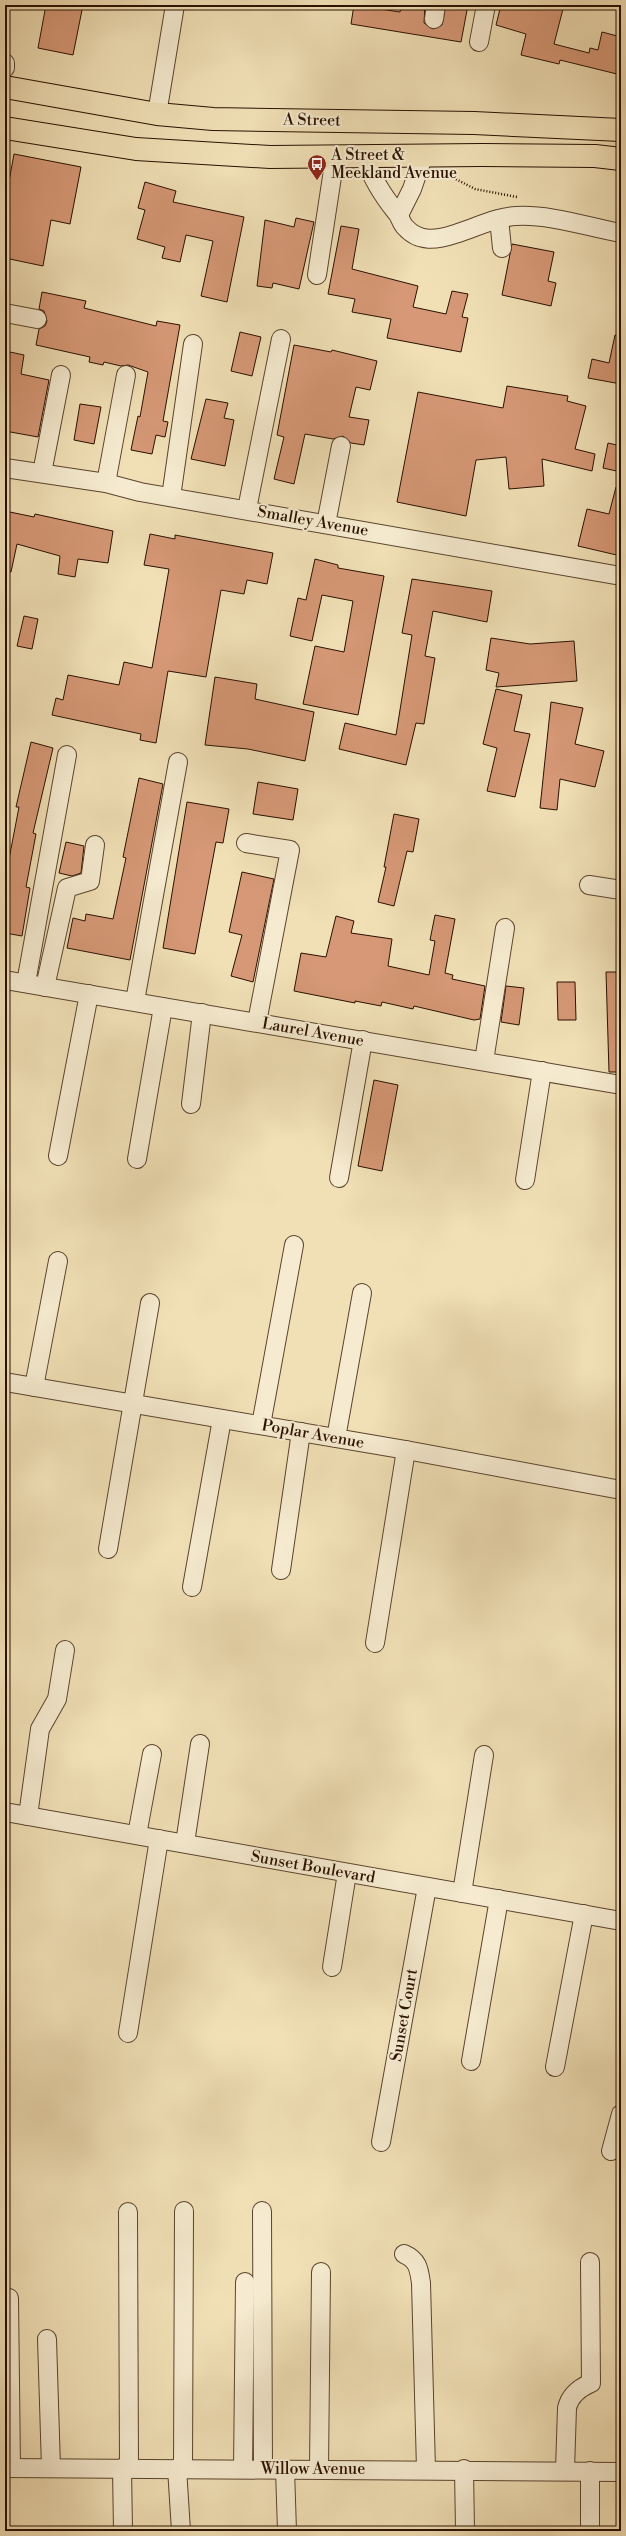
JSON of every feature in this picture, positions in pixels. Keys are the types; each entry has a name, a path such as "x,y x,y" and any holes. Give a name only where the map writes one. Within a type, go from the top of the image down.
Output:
{"main road":[{"name":"A Street","path":"5,87 157,114 212,119 474,123 621,130"},
{"path":"5,128 136,149 270,157 423,157 482,155 595,156 621,159"}],"street":[{"path":"157,114 176,5"},
{"path":"479,42 486,5"},
{"path":"5,63 5,68"},
{"path":"317,275 335,157"},
{"path":"364,157 378,188 399,215 404,227 416,236 425,240 447,237 499,219 532,216 621,233"},
{"path":"399,215 412,189 423,157"},
{"path":"499,219 502,248"},
{"path":"5,313 37,319"},
{"path":"247,509 281,339"},
{"path":"171,497 193,344"},
{"path":"42,473 61,375"},
{"path":"106,483 126,375"},
{"path":"326,524 341,446"},
{"name":"Smalley Avenue","path":"5,468 106,483 171,497 247,509 621,576"},
{"path":"26,983 67,755"},
{"path":"135,1001 178,762"},
{"path":"246,843 290,850 257,1022"},
{"path":"45,987 67,888 90,880 95,845"},
{"path":"589,884 621,890"},
{"path":"484,1061 505,928"},
{"name":"Laurel Avenue","path":"5,980 163,1007 202,1012 621,1085"},
{"path":"58,1156 89,994"},
{"path":"137,1159 163,1007"},
{"path":"191,1104 202,1012"},
{"path":"339,1178 363,1040"},
{"path":"525,1180 542,1071"},
{"path":"261,1426 294,1245"},
{"path":"34,1387 58,1261"},
{"path":"336,1438 362,1293"},
{"path":"108,1549 131,1404 150,1303"},
{"name":"Poplar Avenue","path":"5,1382 406,1450 621,1490"},
{"path":"192,1587 222,1419"},
{"path":"281,1570 301,1432"},
{"path":"376,1643 406,1450"},
{"path":"28,1816 40,1729 56,1699 65,1650"},
{"path":"185,1844 200,1744"},
{"path":"137,1836 152,1754"},
{"path":"462,1893 484,1755"},
{"name":"Sunset Boulevard","path":"5,1812 621,1921"},
{"path":"128,2033 159,1839"},
{"path":"332,1966 347,1873"},
{"name":"Sunset Court","path":"381,2142 428,1887"},
{"path":"471,2061 499,1899"},
{"path":"555,2067 584,1914"},
{"path":"611,2151 621,2114"},
{"path":"181,2531 180,2468 184,2211"},
{"path":"262,2211 263,2468"},
{"path":"123,2531 126,2468 128,2212"},
{"path":"404,2254 410,2257 419,2266 421,2283 426,2469"},
{"path":"565,2470 569,2399 580,2388 591,2383 590,2262"},
{"path":"319,2469 321,2272"},
{"path":"243,2468 245,2282"},
{"path":"5,2298 9,2298 8,2468"},
{"path":"47,2339 51,2468"},
{"name":"Willow Avenue","path":"8,2468 263,2468 285,2470 464,2469 621,2472"},
{"path":"464,2469 465,2531"},
{"path":"285,2470 287,2531"},
{"path":"590,2471 590,2531"}],"path":[{"path":"423,157 455,180 475,189 517,197 532,216"}],"building":[{"path":"46,5 83,5 73,55 38,48"},
{"path":"354,5 400,12 401,5 425,5 424,23 433,29 442,25 446,5 468,5 461,42 351,24"},
{"path":"501,5 564,5 554,44 589,53 590,48 598,50 602,32 621,37 621,75 560,60 559,64 521,55 526,34 496,25"},
{"path":"14,154 81,167 70,224 51,220 43,266 5,258 5,203"},
{"path":"145,182 176,191 173,202 244,217 227,302 201,296 213,241 186,235 180,262 162,258 165,247 137,239 145,210 138,208"},
{"path":"296,218 314,222 299,289 273,283 272,288 257,286 265,220 294,227"},
{"path":"341,226 359,229 352,269 418,286 413,307 446,314 452,291 468,294 462,317 468,318 461,352 387,338 391,319 352,312 355,299 328,294"},
{"path":"512,244 554,252 548,281 556,283 551,306 502,295"},
{"path":"42,292 86,301 84,308 156,326 157,321 180,325 163,421 168,422 165,437 156,435 152,454 131,450 138,416 140,417 148,372 128,365 121,366 104,362 103,365 89,362 90,357 36,345 39,329 45,326 47,321 44,311 39,309"},
{"path":"240,332 261,337 252,376 231,371"},
{"path":"615,335 621,336 621,384 588,378 592,359 609,363"},
{"path":"294,345 331,352 332,350 377,361 370,390 356,387 349,417 369,420 364,445 351,443 343,436 333,439 305,434 294,484 274,479 284,437 277,435"},
{"path":"10,352 24,355 21,374 49,380 38,437 5,431 5,378"},
{"path":"507,386 568,396 567,401 586,406 575,449 595,454 592,471 542,459 544,486 509,489 506,457 476,460 466,516 397,502 418,392 503,408"},
{"path":"206,399 228,403 224,418 234,420 225,466 191,459"},
{"path":"80,404 101,407 94,444 74,440"},
{"path":"608,443 621,446 621,472 603,468"},
{"path":"616,487 621,487 621,556 578,546 587,509 609,514"},
{"path":"5,511 34,517 35,514 113,531 108,563 78,559 75,577 58,574 60,556 17,544 11,572 5,571"},
{"path":"150,534 175,539 175,535 273,553 267,584 247,580 244,594 221,590 206,677 168,671 156,743 140,740 141,734 52,715 56,698 63,700 68,675 119,685 124,662 152,668 169,569 144,565"},
{"path":"315,559 338,565 338,568 384,576 358,715 303,704 315,646 344,652 353,601 322,595 312,641 290,636 298,598 306,600"},
{"path":"412,579 492,591 487,622 433,611 425,656 435,658 424,724 416,723 406,765 339,749 345,723 396,735 412,635 402,633"},
{"path":"24,616 38,619 32,649 17,646"},
{"path":"491,638 530,644 574,641 577,681 496,687 499,673 486,670"},
{"path":"215,677 257,684 255,699 314,712 305,761 248,749 205,745"},
{"path":"496,689 522,695 514,731 530,734 515,797 487,791 497,748 483,744"},
{"path":"551,702 583,708 575,744 604,751 595,787 560,779 557,810 540,808"},
{"path":"31,742 53,748 33,833 36,834 26,887 30,888 22,936 5,933 5,880 19,807 16,807"},
{"path":"139,778 163,784 130,960 67,948 73,918 85,921 86,914 113,919 126,858 123,857"},
{"path":"258,782 298,789 293,820 253,814"},
{"path":"187,802 229,809 223,843 216,842 195,954 163,948"},
{"path":"394,814 419,819 413,852 407,851 394,906 378,902 386,867 384,867"},
{"path":"66,842 84,846 81,873 72,876 59,873"},
{"path":"242,872 274,879 253,982 231,976 242,935 229,932"},
{"path":"435,915 455,919 445,973 453,975 452,979 485,986 480,1019 474,1020 414,1006 413,1009 382,1002 381,1006 355,1001 355,1003 294,991 301,953 326,957 336,916 354,921 351,933 392,939 388,966 429,975 435,941 430,940"},
{"path":"606,972 621,972 621,1072 609,1072"},
{"path":"557,982 575,982 576,1020 558,1020"},
{"path":"506,986 524,988 519,1025 501,1022"},
{"path":"374,1080 398,1085 382,1171 358,1166"}],"place":[{"name":"A Street & Meekland Avenue","path":"317,181"}]}
